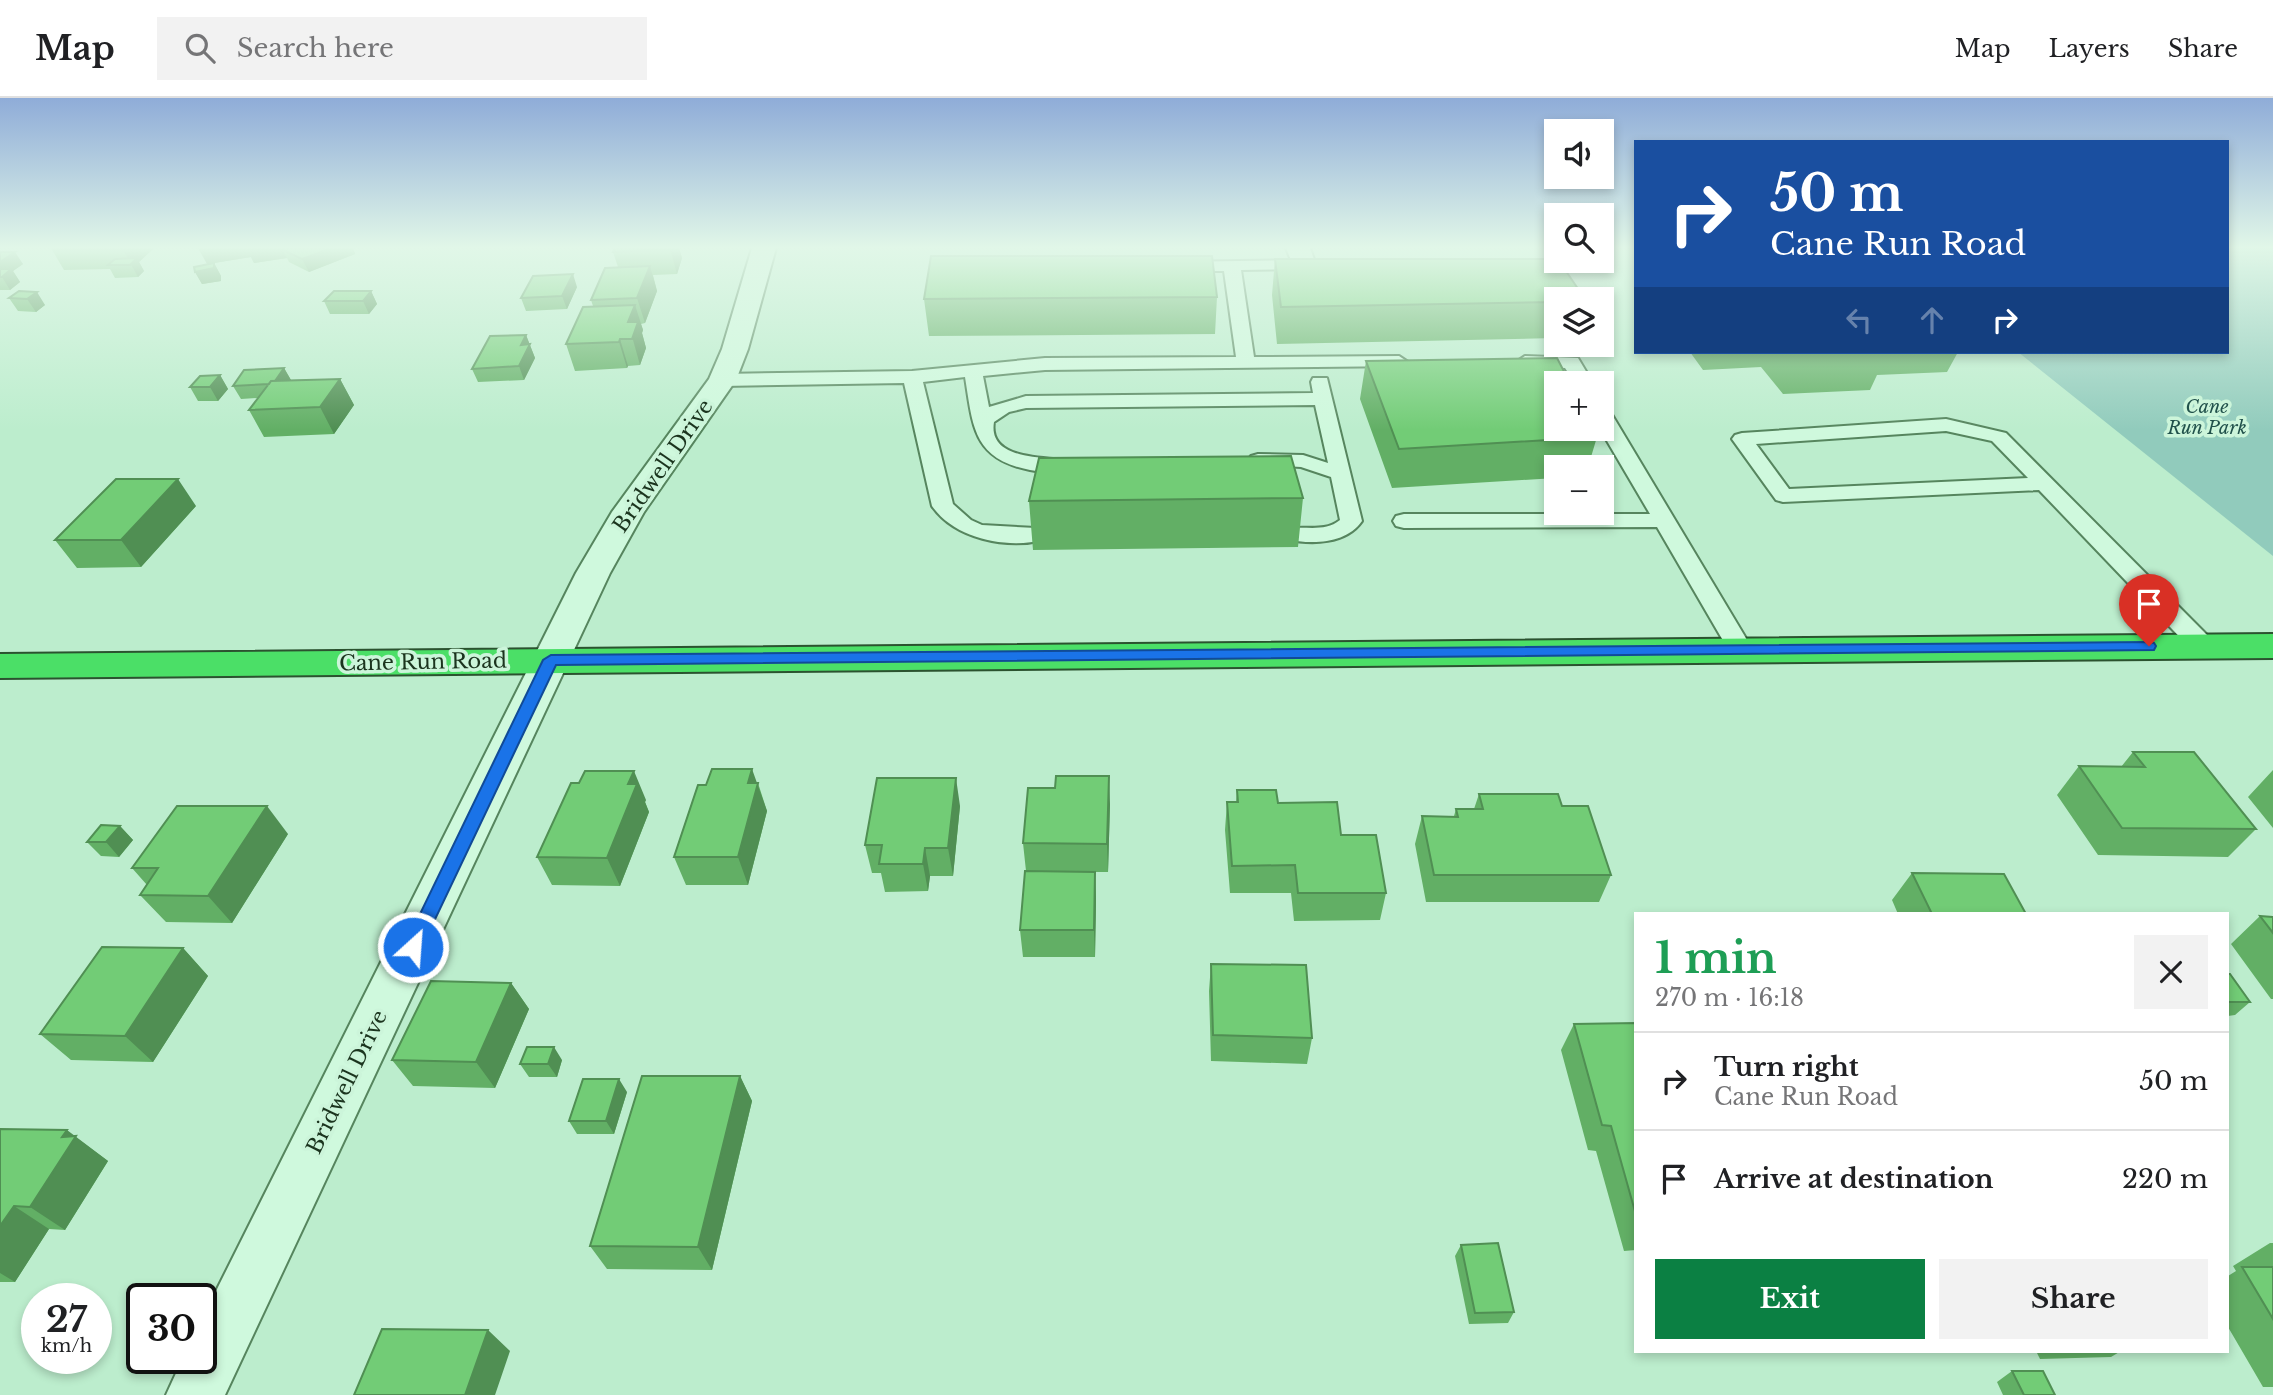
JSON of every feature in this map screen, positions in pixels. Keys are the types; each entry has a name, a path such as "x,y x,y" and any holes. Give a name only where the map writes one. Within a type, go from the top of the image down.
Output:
{"highway":[{"name":"Cane Run Road","path":"0,666 2273,646"}],"street":[{"name":"Bridwell Drive","path":"195,1395 593,573 628,512 722,380 735,349 747,309"}],"lane":[{"path":"1238,309 1246,363"},
{"path":"722,380 912,377 1045,364 1423,362"},
{"path":"1504,362 1571,362 1577,371"},
{"path":"1294,534 1336,533 1346,529 1351,521 1316,363"},
{"path":"972,371 986,437 998,449 1020,462 1041,467 1095,465"},
{"path":"912,377 943,506 965,528 988,534 1036,535"},
{"path":"983,423 990,414 1004,407 1026,402 1324,399"},
{"path":"2043,484 1783,496 1742,439 1946,425 1998,437 2203,646"},
{"path":"1614,434 1741,650"},
{"path":"1245,461 1303,461 1341,474"},
{"path":"1404,521 1664,520"}],"green space":[{"name":"Cane Run Park","path":"2229,309 2273,309 2273,556 2020,354 2229,354"}],"building":[{"path":"582,309 634,309 628,322 638,322 632,339 566,344"},
{"path":"526,335 521,345 530,344 519,366 472,369 490,336"},
{"path":"1557,358 1564,371 1544,371 1544,440 1399,449 1366,361"},
{"path":"284,368 275,381 269,384 233,386 244,370"},
{"path":"220,375 210,387 190,387 200,376"},
{"path":"340,379 320,407 249,410 271,381"},
{"path":"1291,456 1303,498 1029,501 1039,458"},
{"path":"116,479 178,479 121,540 55,540"},
{"path":"2133,752 2194,752 2256,829 2122,828 2079,766 2145,767"},
{"path":"712,769 752,769 748,783 758,783 738,857 674,857 698,785 706,785"},
{"path":"585,771 634,771 628,784 637,784 607,858 537,857 571,783 579,783"},
{"path":"1056,776 1109,776 1107,844 1023,843 1028,788 1055,788"},
{"path":"877,778 956,778 948,848 925,848 923,864 879,864 882,845 865,845"},
{"path":"1237,790 1276,790 1278,803 1337,802 1341,835 1376,835 1386,893 1298,893 1295,865 1232,866 1227,802 1238,802"},
{"path":"1479,794 1558,794 1562,806 1588,806 1611,875 1434,875 1422,816 1458,817 1456,809 1483,809"},
{"path":"177,806 267,806 208,896 140,895 158,868 132,868"},
{"path":"101,825 120,826 106,842 87,842"},
{"path":"1025,871 1095,872 1094,930 1020,930"},
{"path":"1912,873 2004,874 2025,912 1931,912"},
{"path":"2260,916 2273,917 2273,933"},
{"path":"102,947 183,948 125,1036 40,1034"},
{"path":"1211,964 1306,965 1312,1038 1213,1035"},
{"path":"2229,974 2230,974 2250,1002 2229,1002"},
{"path":"431,981 511,983 476,1062 392,1060"},
{"path":"1634,1023 1634,1208 1611,1126 1602,1125 1574,1024"},
{"path":"527,1047 554,1047 548,1064 520,1064"},
{"path":"642,1076 740,1076 698,1247 590,1246"},
{"path":"583,1079 619,1079 606,1121 569,1121"},
{"path":"0,1129 67,1130 62,1137 76,1136 30,1207 14,1206 0,1226"},
{"path":"1498,1243 1514,1312 1475,1313 1461,1245"},
{"path":"2242,1267 2273,1267 2273,1319"},
{"path":"382,1329 488,1330 465,1395 354,1395"},
{"path":"2012,1371 2043,1371 2055,1395 2024,1395"}],"route":[{"path":"413,947 551,660 2149,646"}]}
